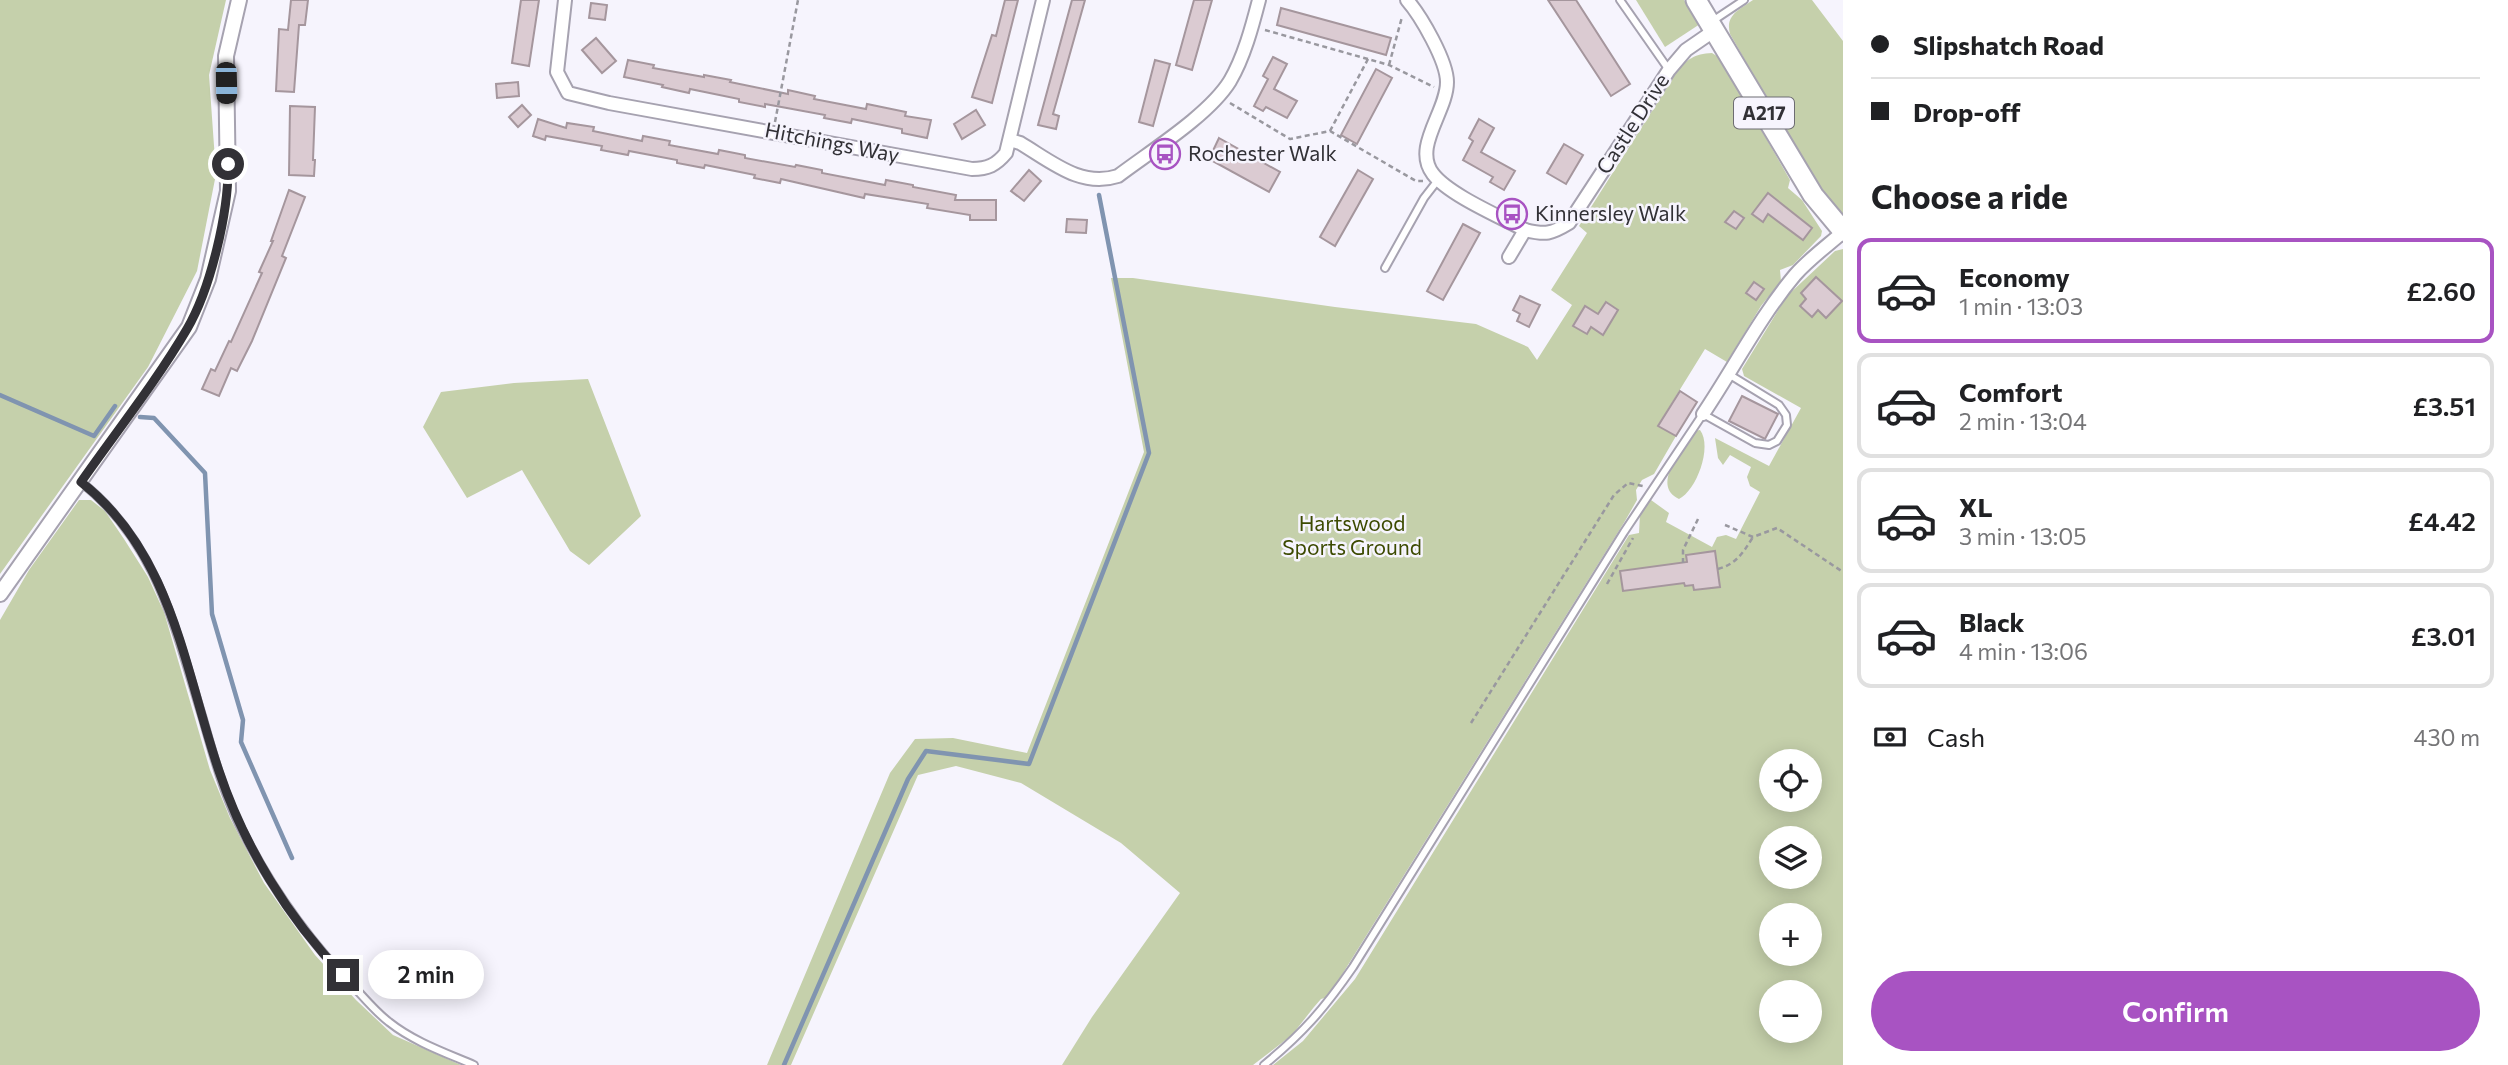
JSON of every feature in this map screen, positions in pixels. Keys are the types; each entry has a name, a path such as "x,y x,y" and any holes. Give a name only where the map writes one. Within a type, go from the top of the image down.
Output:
{"main road":[{"name":"A217","path":"1696,0 1813,195 1843,231"}],"street":[{"path":"0,593 188,327 208,279 228,191 226,56 239,0"},
{"name":"Hitchings Way","path":"565,0 557,72 568,93 609,103 972,169 985,169 998,162 1006,153 1043,0"},
{"path":"1010,140 1079,177 1105,180 1118,176 1218,96 1238,65 1259,0"},
{"path":"1409,2 1445,67 1446,93 1426,150 1427,164 1438,180"},
{"name":"Castle Drive","path":"1438,180 1525,230 1553,233 1569,223 1669,70 1686,50 1713,26"},
{"path":"1509,257 1525,230"},
{"path":"1703,414 1730,375 1766,312 1797,273 1843,231"}],"lane":[{"path":"1620,0 1669,70"},
{"path":"1713,26 1744,0"},
{"path":"1385,268 1424,198 1438,180"},
{"path":"1264,1065 1297,1039 1325,1007 1353,967 1652,490 1703,414 1755,443 1769,445 1777,441 1787,425 1786,415 1779,405 1730,375"},
{"path":"81,482 117,516 149,564 168,605 219,772 239,822 275,887 328,960 389,1023 418,1041 474,1065"}],"path":[{"path":"773,132 798,0"},
{"path":"1389,65 1409,2"},
{"path":"1252,26 1389,65 1446,93"},
{"path":"1330,131 1368,59"},
{"path":"1218,96 1290,139 1330,131 1416,181 1438,180"},
{"path":"1471,723 1614,495 1628,482 1652,490"},
{"path":"1683,563 1684,550 1698,519"},
{"path":"1725,525 1752,537"},
{"path":"1718,569 1732,565 1745,551 1752,537 1777,528 1843,572"}],"green space":[{"path":"0,0 226,0 209,75 216,174 197,271 148,367 0,574"},
{"path":"1636,0 1684,0 1700,24 1665,47"},
{"path":"1753,0 1812,0 1843,41 1843,220 1817,186 1730,34 1731,18"},
{"name":"Hartswood Sports Ground","path":"1712,53 1720,58 1790,180 1788,188 1802,200 1822,231 1821,236 1793,265 1780,270 1781,281 1761,306 1727,362 1705,349 1658,425 1676,436 1654,474 1642,480 1636,490 1637,500 1625,521 1328,997 1321,999 1292,1035 1253,1065 1062,1065 1092,1017 1180,893 1121,843 1021,783 956,766 918,775 791,1065 767,1065 890,773 915,739 953,738 1027,753 1144,452 1111,278 1133,278 1476,324 1528,347 1537,360 1572,305 1551,290 1587,233 1579,226 1676,73 1691,58"},
{"path":"1843,249 1843,1065 1273,1065 1303,1041 1355,979 1629,535 1639,533 1640,514 1651,500 1669,513 1666,522 1712,547 1717,537 1726,535 1736,539 1760,492 1750,486 1747,477 1751,467 1730,455 1723,465 1718,458 1715,438 1769,466 1801,408 1744,376 1742,369 1787,296 1835,251","holes":["1715,551 1720,587 1694,590 1693,585 1685,586 1684,583 1623,590 1620,571 1687,562 1686,555"]},
{"path":"588,379 641,516 589,565 570,551 522,470 467,498 423,427 441,392 514,383"},
{"path":"1700,430 1705,447 1701,468 1691,487 1679,499 1671,493 1668,476 1677,456 1694,431"},
{"path":"79,500 91,500 105,511 148,577 164,612 210,770 230,818 264,883 315,955 393,1035 461,1065 0,1065 0,620 29,570"}],"building":[{"path":"291,0 308,0 305,25 299,25 294,92 276,91 279,29 288,30"},
{"path":"521,0 539,0 529,66 512,63"},
{"path":"1005,0 1018,0 992,103 972,97 992,35 996,36"},
{"path":"1072,0 1085,0 1053,114 1059,116 1056,129 1038,125"},
{"path":"1194,0 1212,0 1192,70 1176,65"},
{"path":"1548,0 1576,0 1630,84 1611,96"},
{"path":"591,3 607,5 605,20 589,18"},
{"path":"1281,8 1391,38 1386,55 1277,25"},
{"path":"596,38 616,61 602,73 582,50"},
{"path":"1273,57 1287,64 1274,89 1297,101 1287,118 1266,107 1263,111 1254,106 1268,79 1263,76"},
{"path":"628,60 654,65 653,68 731,80 730,82 788,94 788,90 815,96 814,99 866,109 867,104 906,112 905,116 931,120 927,138 902,133 902,129 852,119 851,123 824,118 825,115 739,102 739,99 690,89 689,93 662,87 663,85 624,77"},
{"path":"1155,60 1170,64 1153,126 1139,122"},
{"path":"1376,69 1392,78 1357,144 1341,135"},
{"path":"518,82 519,96 497,98 496,84"},
{"path":"522,105 531,115 518,127 509,117"},
{"path":"290,106 315,107 314,176 289,175"},
{"path":"976,110 985,125 962,139 954,124"},
{"path":"538,119 566,128 567,123 594,127 593,131 642,141 643,136 670,141 669,145 718,154 719,150 745,155 745,158 822,170 822,173 885,185 886,180 913,185 956,195 955,200 996,200 996,220 970,220 970,215 927,208 928,204 865,194 864,198 781,179 780,183 705,165 704,168 677,163 677,160 629,151 628,155 601,150 602,146 546,136 545,140 533,136"},
{"path":"1479,119 1494,128 1481,152 1515,171 1504,190 1490,182 1493,177 1463,160 1473,141 1469,138"},
{"path":"1219,138 1280,172 1269,192 1209,159"},
{"path":"1564,144 1583,155 1566,184 1547,173"},
{"path":"1029,170 1041,181 1024,201 1011,191"},
{"path":"1358,170 1373,179 1335,246 1320,237"},
{"path":"289,190 305,197 282,256 286,258 252,341 237,371 231,368 219,396 202,389 211,369 215,371 229,341 231,342 262,273 259,272 273,241"},
{"path":"1768,193 1812,228 1803,240 1768,214 1763,222 1752,214"},
{"path":"1734,211 1744,218 1736,229 1725,222"},
{"path":"1067,219 1087,220 1086,233 1066,232"},
{"path":"1463,224 1480,233 1443,300 1427,291"},
{"path":"1816,277 1842,301 1826,318 1818,310 1812,317 1800,306 1806,299 1801,293"},
{"path":"1754,282 1764,289 1756,300 1746,293"},
{"path":"1520,296 1540,305 1529,327 1517,321 1520,314 1513,310"},
{"path":"1606,302 1618,310 1603,335 1591,327 1587,334 1573,326 1585,306 1598,314"},
{"path":"1680,391 1697,402 1676,436 1658,426"},
{"path":"1742,396 1778,414 1765,439 1729,421"},
{"path":"1715,551 1720,587 1694,590 1693,585 1685,586 1684,583 1623,591 1620,571 1687,562 1686,555"}],"waterway":[{"path":"784,1065 908,779 926,751 1029,764 1149,453 1099,195"},
{"path":"0,395 94,436 115,406"},
{"path":"140,417 154,418 205,473 212,614 243,720 241,742 292,858"}],"place":[{"name":"Rochester Walk","path":"1165,154"},
{"name":"Kinnersley Walk","path":"1512,214"}],"route":[{"path":"228,164 228,191 208,279 188,327 81,482 117,516 149,564 168,605 219,772 239,822 275,887 303,928 343,975"}]}
